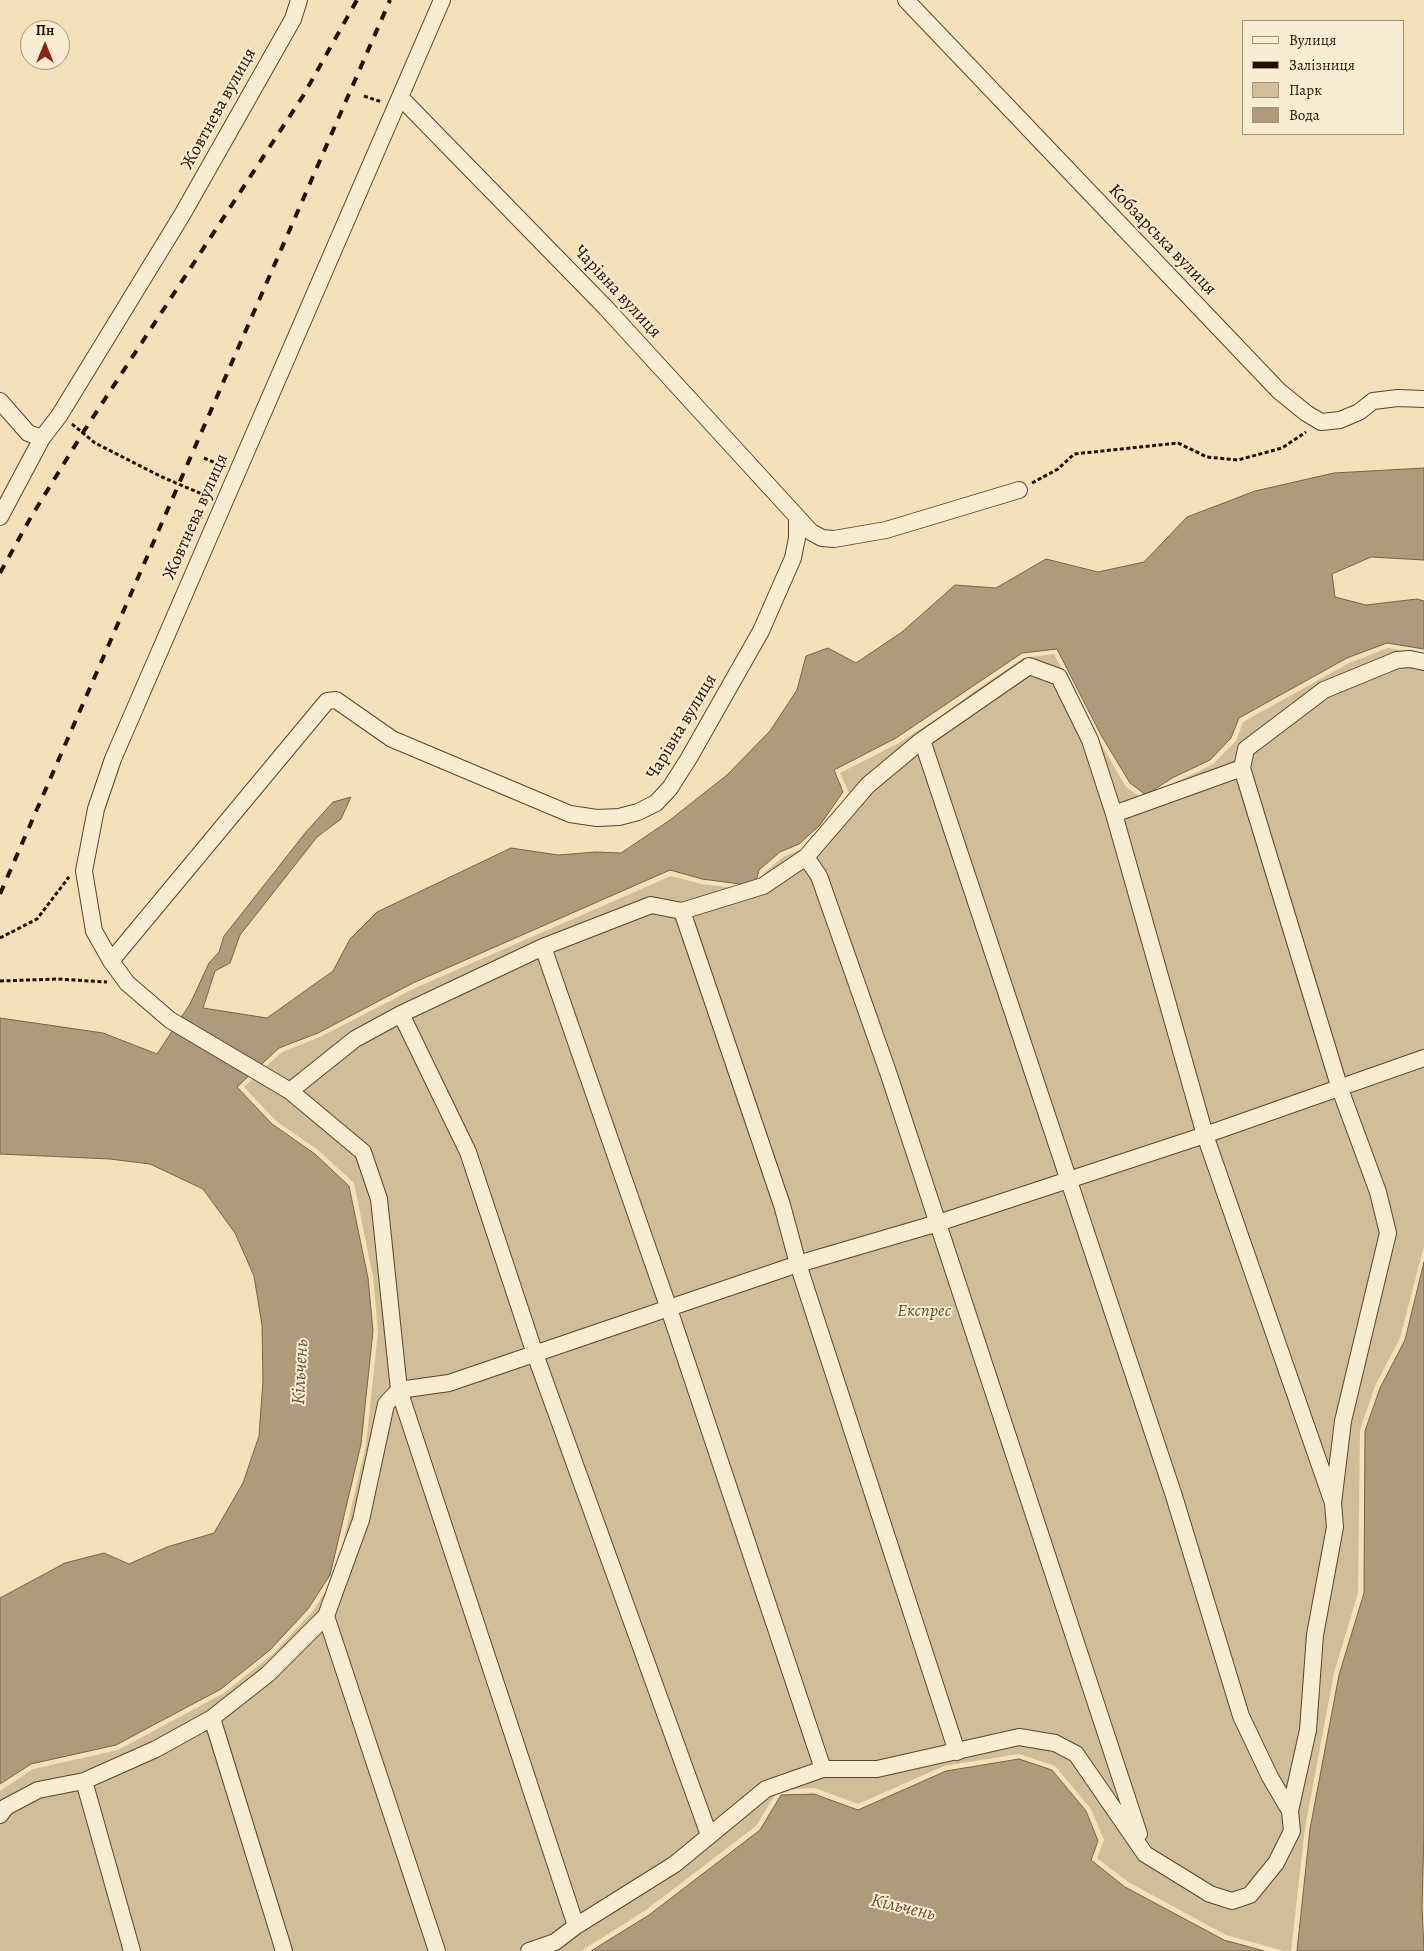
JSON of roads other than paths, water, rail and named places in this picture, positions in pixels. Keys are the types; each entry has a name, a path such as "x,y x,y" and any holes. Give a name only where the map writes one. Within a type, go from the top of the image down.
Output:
{"street":[{"name":"Жовтнева вулиця","path":"0,517 42,438 59,416 182,215 292,19 299,0"},
{"name":"Жовтнева вулиця","path":"442,0 393,101 224,502 113,759 96,809 84,871 94,931 111,961 127,982 170,1020 290,1091 363,1152 379,1199 399,1390 576,1926"},
{"name":"Кобзарська вулиця","path":"906,0 1279,391 1306,413 1321,422 1340,420 1359,412 1372,401 1398,398 1424,399"},
{"name":"Чарівна вулиця","path":"393,101 606,308 797,519 816,535 834,539 886,530 1018,490"},
{"path":"0,401 28,432 42,438"},
{"name":"Чарівна вулиця","path":"111,961 327,701 336,700 392,739 570,814 597,818 619,817 638,812 656,803 670,788 761,631 793,558 797,538 797,519"},
{"path":"529,1951 555,1942 576,1926 675,1864 766,1789 823,1768 876,1768 957,1752 1019,1737 1055,1743 1076,1754 1145,1854 1210,1894 1232,1901 1250,1896 1276,1863 1292,1831 1290,1811 1308,1730 1315,1634 1335,1527 1333,1503 1343,1421 1388,1233 1378,1192 1340,1089 1242,768 1246,749 1324,690 1397,660 1410,659 1424,662"},
{"path":"290,1091 355,1039 401,1014 543,947 651,905 682,912 763,886 806,857 868,785 922,740 1029,666 1059,677 1090,740 1114,814 1205,1135 1333,1503"},
{"path":"922,740 1174,1496 1242,1716 1270,1777 1290,1811"},
{"path":"1114,814 1242,768"},
{"path":"806,857 819,876 938,1223 1145,1854"},
{"path":"682,912 782,1205 798,1264 957,1752"},
{"path":"543,947 669,1309 823,1768"},
{"path":"401,1014 468,1152 535,1354 709,1835"},
{"path":"0,1815 6,1807 38,1790 84,1781 156,1749 212,1718 268,1674 326,1616 361,1520 386,1404 399,1390 449,1383 798,1264 938,1223 1205,1135 1424,1058"},
{"path":"326,1616 436,1951"},
{"path":"212,1718 284,1951"},
{"path":"84,1781 132,1951"}],"water":[{"name":"Кільчень","path":"1424,468 1424,560 1371,557 1332,574 1335,597 1366,605 1417,599 1424,601 1424,649 1387,643 1347,658 1239,718 1231,738 1210,760 1172,778 1146,795 1130,783 1101,735 1057,649 1022,653 896,738 834,770 843,792 820,825 799,844 780,852 759,870 755,886 702,879 670,870 413,983 318,1033 279,1048 237,1087 272,1124 315,1154 349,1186 368,1278 373,1331 361,1444 330,1575 308,1609 270,1650 221,1689 116,1745 31,1764 0,1784 0,1598 65,1563 104,1553 129,1564 167,1547 214,1533 243,1483 259,1436 263,1380 262,1325 254,1276 235,1233 203,1189 150,1164 110,1159 0,1154 0,1018 103,1033 157,1054 190,1004 209,963 219,952 224,936 306,832 333,802 351,797 341,819 317,837 240,935 230,963 215,971 203,1008 267,1018 333,971 350,939 377,912 511,848 558,855 596,852 621,853 670,820 727,775 770,731 797,690 806,656 828,648 856,663 902,632 955,585 996,588 1046,559 1098,572 1144,562 1187,517 1255,491 1334,473"},
{"path":"1424,1262 1424,1831 1422,1907 1424,1951 1297,1951 1310,1829 1339,1675 1364,1593 1365,1431 1380,1388 1405,1340"},
{"name":"Кільчень","path":"1019,1759 1052,1770 1086,1811 1098,1841 1091,1860 1125,1887 1224,1940 1264,1951 591,1951 649,1915 760,1830 781,1795 814,1794 858,1810 946,1771"}],"railway":[{"path":"0,573 31,517 84,431 303,96 357,0"},
{"path":"0,894 390,0"}],"park label":[{"name":"Експрес","path":"924,1312"}]}
